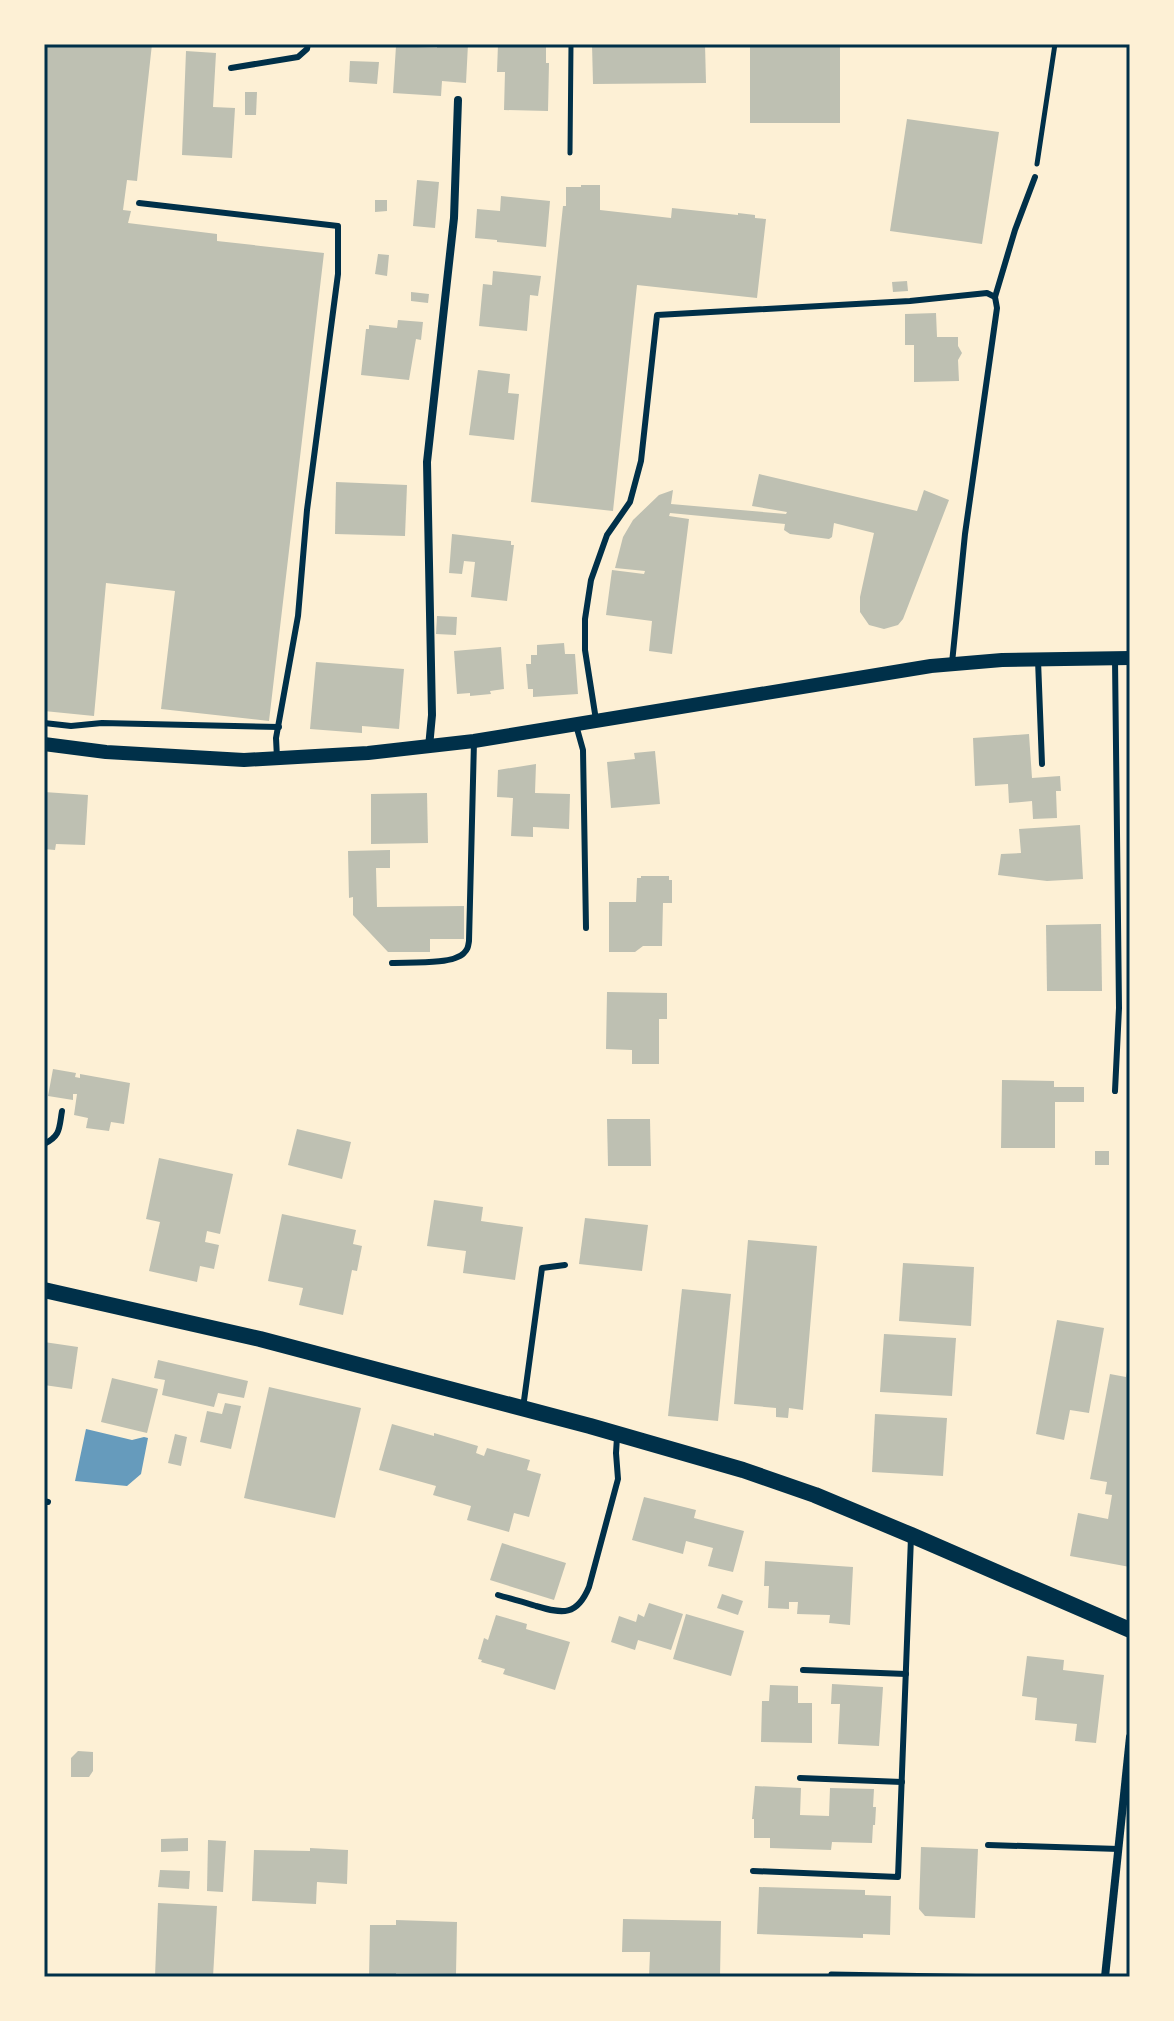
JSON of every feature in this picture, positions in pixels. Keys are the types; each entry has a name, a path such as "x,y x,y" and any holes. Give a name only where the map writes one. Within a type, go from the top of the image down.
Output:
{"main road":[{"path":"44,1290 260,1339 617,1433 758,1475 815,1495 1130,1630"}],"street":[{"path":"429,747 432,715 427,462 454,218 458,100"},
{"path":"44,744 149,755 244,760 429,747 931,666 1002,660 1122,658"},
{"path":"1105,1977 1130,1737"}],"lane":[{"path":"231,68 298,57 308,44"},
{"path":"952,664 965,534 996,318 995,297 1035,177"},
{"path":"139,203 338,226 338,274 307,510 298,616 276,738 277,759"},
{"path":"596,720 585,650 585,619 591,580 607,535 630,502 641,461 657,315 910,301 987,293 995,297"},
{"path":"1115,1091 1119,1008 1122,658"},
{"path":"1038,659 1042,764"},
{"path":"44,723 71,726 102,723 279,727"},
{"path":"576,724 583,750 586,928"},
{"path":"392,963 451,960 467,951 474,741"},
{"path":"44,1144 54,1139 58,1132 62,1111"},
{"path":"523,1408 542,1268 565,1265"},
{"path":"498,1595 558,1613 571,1610 583,1601 618,1479 617,1433"},
{"path":"753,1871 898,1877 911,1535"},
{"path":"803,1670 906,1674"},
{"path":"800,1778 902,1782"},
{"path":"988,1845 1119,1849"}],"path":[{"path":"570,153 571,44"},
{"path":"1035,177 1055,44"},
{"path":"831,1977 831,1974 1005,1977"}],"water":[{"path":"86,1429 132,1440 148,1438 141,1474 127,1486 75,1481"}],"building":[{"path":"44,44 152,44 137,181 127,180 123,210 131,211 128,223 217,234 217,241 324,253 269,721 161,709 175,591 106,583 94,716 44,711"},
{"path":"437,44 468,44 466,83 442,81 441,96 393,93 396,46 437,48"},
{"path":"498,44 546,44 546,63 549,63 548,111 504,110 505,72 497,72"},
{"path":"592,44 705,44 706,83 593,84"},
{"path":"750,44 840,44 840,123 750,123"},
{"path":"186,51 216,53 213,107 235,108 232,158 182,155"},
{"path":"350,61 379,62 377,84 349,82"},
{"path":"245,92 257,92 256,115 245,115"},
{"path":"907,119 999,132 982,244 890,231"},
{"path":"417,180 439,182 435,228 413,226"},
{"path":"600,185 600,210 671,218 672,208 738,213 766,219 757,298 637,285 613,511 531,502 563,206 566,206 566,187"},
{"path":"501,196 550,201 546,247 475,238 477,209 500,211"},
{"path":"375,200 387,200 387,211 375,212"},
{"path":"378,254 389,255 387,276 375,274"},
{"path":"493,271 541,276 538,296 530,295 527,331 479,326 483,284 492,285"},
{"path":"907,281 908,291 893,292 892,282"},
{"path":"411,292 429,294 428,303 411,301"},
{"path":"936,313 937,337 958,337 962,353 958,360 959,381 914,382 914,345 905,345 905,314"},
{"path":"398,320 423,322 421,340 416,339 409,380 361,375 366,329 369,325 397,328"},
{"path":"478,370 510,374 508,393 519,394 514,440 469,435"},
{"path":"759,474 917,511 924,490 949,500 903,619 898,625 884,629 869,625 860,612 860,597 874,533 834,523 829,539 790,534 784,530 785,524 670,513 669,516 689,519 672,654 649,651 652,621 606,615 612,570 644,574 645,571 615,568 623,537 633,520 659,495 673,490 671,504 786,514 752,506"},
{"path":"336,482 407,485 405,536 335,534"},
{"path":"452,534 511,541 514,545 507,601 471,597 475,562 464,561 462,574 449,573"},
{"path":"437,616 457,617 456,635 436,634"},
{"path":"564,643 565,654 575,654 578,694 533,697 533,689 528,689 526,664 531,664 531,655 537,655 537,645"},
{"path":"501,647 504,689 490,691 491,694 457,694 454,651"},
{"path":"316,662 404,669 399,729 362,726 362,733 310,729"},
{"path":"1029,734 1032,778 1060,776 1061,791 1056,791 1057,818 1033,819 1032,801 1009,803 1008,784 975,786 973,738"},
{"path":"655,751 660,804 611,808 607,762 635,759 634,753"},
{"path":"536,764 535,793 570,794 569,829 533,827 533,837 511,836 513,798 497,797 498,770"},
{"path":"44,792 88,795 85,845 56,844 55,850 44,849"},
{"path":"427,793 428,843 371,844 371,794"},
{"path":"1080,825 1083,879 1047,881 998,875 1001,854 1021,853 1019,829"},
{"path":"390,850 390,868 376,868 377,907 464,906 464,939 430,939 430,952 388,952 353,915 353,897 349,898 348,851"},
{"path":"669,876 672,880 672,903 663,903 662,946 643,946 635,952 609,952 609,902 636,902 637,878"},
{"path":"1101,924 1102,991 1047,991 1046,925"},
{"path":"607,992 667,993 667,1019 659,1019 659,1064 632,1064 632,1050 606,1049"},
{"path":"53,1069 76,1073 75,1077 80,1078 80,1074 130,1083 124,1124 111,1122 109,1131 86,1128 88,1118 74,1115 77,1094 73,1094 73,1100 48,1096"},
{"path":"1002,1080 1054,1081 1054,1087 1084,1087 1084,1102 1055,1102 1055,1148 1001,1148"},
{"path":"607,1119 650,1119 651,1166 608,1166"},
{"path":"297,1129 351,1142 342,1179 288,1165"},
{"path":"1095,1151 1109,1151 1109,1165 1095,1165"},
{"path":"159,1158 233,1174 220,1234 207,1231 205,1242 219,1245 214,1269 200,1266 197,1282 149,1271 160,1222 146,1219"},
{"path":"434,1200 483,1207 481,1221 523,1227 515,1280 463,1273 466,1251 427,1246"},
{"path":"282,1214 356,1230 353,1244 362,1246 357,1271 352,1270 343,1315 299,1305 303,1288 268,1281"},
{"path":"585,1218 648,1225 642,1271 579,1264"},
{"path":"748,1240 817,1246 803,1410 789,1408 788,1418 776,1417 776,1408 734,1404"},
{"path":"903,1263 974,1267 971,1326 899,1321"},
{"path":"682,1289 731,1294 718,1421 668,1416"},
{"path":"1057,1320 1104,1328 1089,1413 1070,1410 1064,1440 1036,1434"},
{"path":"884,1334 956,1338 952,1396 880,1392"},
{"path":"44,1342 78,1347 72,1389 44,1385"},
{"path":"158,1360 248,1381 244,1398 218,1393 214,1407 162,1395 165,1380 154,1378"},
{"path":"1129,1361 1130,1567 1070,1556 1078,1513 1108,1519 1112,1495 1105,1494 1107,1482 1090,1479 1110,1374 1126,1377"},
{"path":"112,1378 158,1389 147,1433 101,1422"},
{"path":"269,1387 361,1408 335,1518 244,1498"},
{"path":"225,1403 241,1406 231,1449 200,1442 207,1411 222,1414"},
{"path":"875,1414 947,1418 943,1476 872,1472"},
{"path":"392,1424 478,1446 476,1453 484,1456 487,1448 530,1460 527,1470 541,1474 529,1517 514,1513 509,1532 467,1520 471,1506 433,1495 436,1486 379,1470"},
{"path":"175,1434 187,1437 181,1466 168,1463"},
{"path":"644,1497 696,1510 694,1518 744,1531 733,1572 708,1566 713,1548 686,1541 683,1554 632,1540"},
{"path":"502,1543 566,1563 554,1600 490,1580"},
{"path":"765,1561 853,1567 850,1625 829,1623 830,1615 797,1614 798,1602 789,1602 789,1609 768,1608 769,1586 764,1586"},
{"path":"722,1594 743,1601 738,1615 717,1608"},
{"path":"649,1603 683,1614 671,1650 638,1640 635,1650 611,1642 619,1616 636,1622 638,1614 644,1617"},
{"path":"686,1614 744,1631 731,1676 673,1659"},
{"path":"496,1615 527,1624 526,1629 570,1642 555,1690 503,1674 505,1669 478,1659"},
{"path":"1027,1656 1064,1660 1063,1670 1104,1675 1096,1743 1075,1741 1077,1724 1035,1720 1037,1698 1022,1696"},
{"path":"832,1684 883,1687 879,1746 838,1744 840,1704 831,1704"},
{"path":"770,1685 798,1686 798,1703 812,1703 812,1743 761,1742 762,1701 769,1701"},
{"path":"78,1751 93,1752 93,1771 89,1777 71,1777 71,1758"},
{"path":"755,1786 801,1788 800,1815 829,1816 830,1788 874,1789 873,1807 876,1807 872,1843 832,1842 831,1850 770,1848 770,1838 754,1838"},
{"path":"188,1838 188,1851 161,1852 161,1839"},
{"path":"208,1840 226,1841 223,1892 207,1891"},
{"path":"921,1847 978,1849 975,1918 925,1916 919,1909"},
{"path":"310,1848 348,1850 347,1884 317,1882 316,1904 252,1901 254,1850 310,1851"},
{"path":"160,1870 190,1871 189,1889 158,1887"},
{"path":"759,1887 865,1890 865,1895 891,1896 890,1935 863,1934 863,1938 757,1934"},
{"path":"158,1903 217,1906 213,1977 155,1976"},
{"path":"623,1919 721,1921 720,1977 649,1977 650,1952 622,1952"},
{"path":"396,1920 457,1922 456,1974 396,1973 396,1977 369,1977 370,1925 396,1925"}]}
